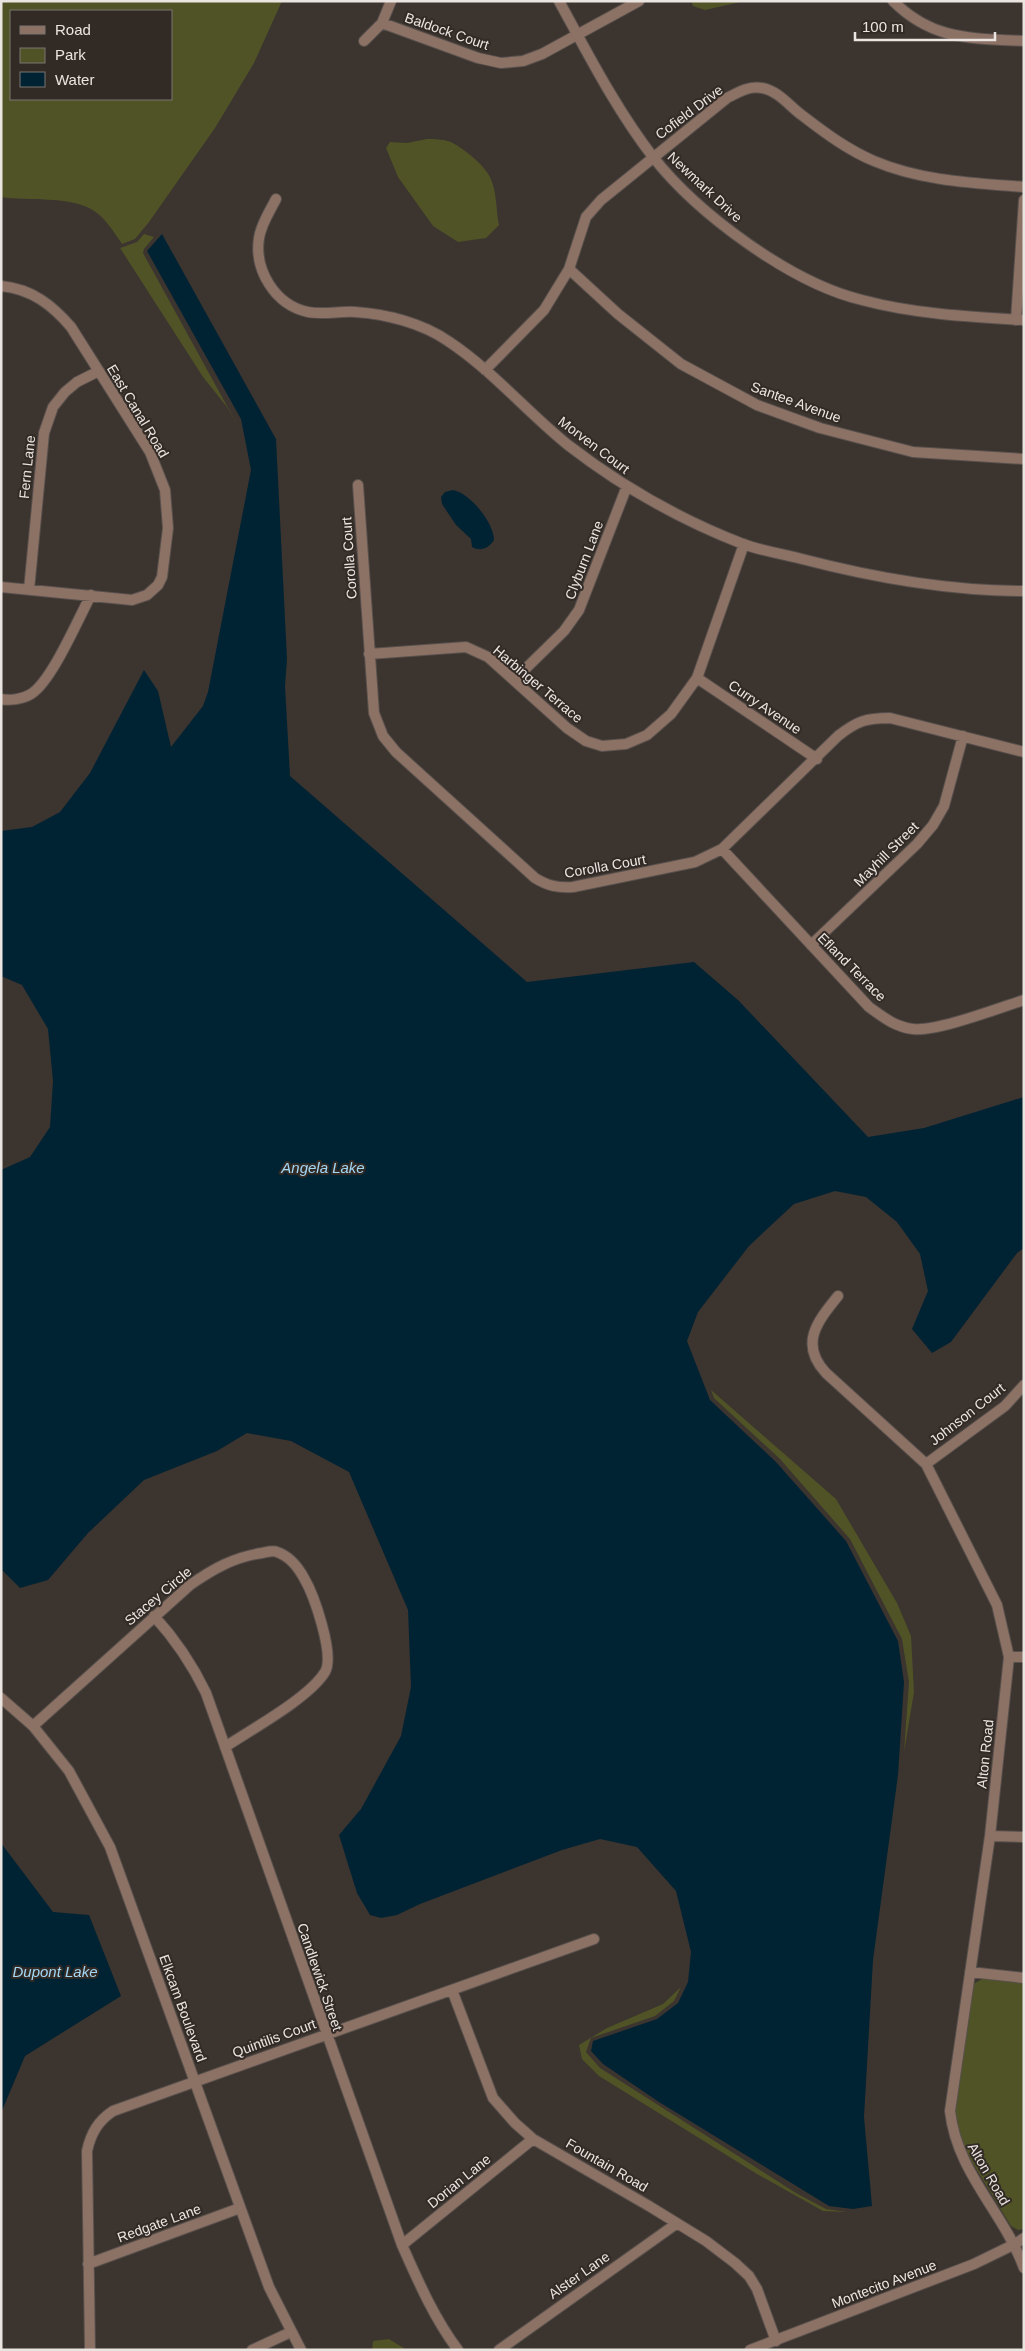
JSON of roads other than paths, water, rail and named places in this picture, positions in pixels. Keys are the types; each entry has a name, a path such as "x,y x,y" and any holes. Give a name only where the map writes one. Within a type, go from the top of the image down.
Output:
{"street":[{"path":"364,41 382,23 391,1"},
{"name":"Newmark Drive","path":"559,1 624,114 653,157 675,182 726,228 778,263 825,287 862,300 919,310 1020,320"},
{"name":"Baldock Court","path":"382,23 478,58 501,63 523,61 542,54 640,1"},
{"path":"893,1 926,27 957,37 1024,41"},
{"name":"Cofield Drive","path":"485,370 544,310 569,269 586,217 602,200 653,157 727,98 745,88 764,88 779,96 800,115 841,144 873,161 928,177 1024,187"},
{"name":"Morven Court","path":"276,199 262,226 259,239 259,253 263,275 276,294 294,307 310,312 356,312 396,319 419,326 448,340 485,370 527,411 569,446 627,486 680,515 744,544 830,567 915,584 998,591 1024,590"},
{"path":"1020,320 1024,200"},
{"name":"Santee Avenue","path":"569,269 618,314 681,364 757,405 820,428 913,452 1024,459"},
{"name":"East Canal Road","path":"1,286 17,287 44,300 57,310 71,328 150,452 165,490 168,528 162,577 158,585 147,595 132,600 1,587"},
{"name":"Fern Lane","path":"29,590 44,433 53,407 65,392 76,382 98,371"},
{"name":"Corolla Court","path":"358,485 374,713 383,736 396,752 535,878 544,884 556,888 573,887 695,862 722,849 838,736 854,724 871,718 890,718 1024,752"},
{"name":"Clyburn Lane","path":"514,680 564,631 579,610 627,486"},
{"name":"Harbinger Terrace","path":"369,654 466,647 488,657 567,728 586,741 602,746 626,744 647,735 671,714 697,678 744,544"},
{"path":"1,699 16,699 31,694 46,679 91,595"},
{"name":"Curry Avenue","path":"697,678 816,759"},
{"name":"Mayhill Street","path":"811,946 917,844 933,825 944,806 963,736"},
{"name":"Efland Terrace","path":"722,849 869,1007 892,1024 914,1030 940,1026 1024,1000"},
{"name":"Alton Road","path":"838,1296 819,1320 814,1330 813,1344 816,1361 826,1373 926,1464 997,1605 1010,1657 990,1836 950,2111 952,2133 963,2161 1019,2241 1024,2268"},
{"name":"Johnson Court","path":"926,1464 1005,1406 1024,1385"},
{"name":"Stacey Circle","path":"33,1726 190,1585 213,1569 240,1557 275,1551 291,1560 305,1578 326,1636 328,1656 326,1670 311,1690 225,1747"},
{"name":"Candlewick Street","path":"154,1616 176,1640 194,1667 206,1693 402,2245 438,2319 458,2350"},
{"path":"1010,1657 1024,1657"},
{"name":"Elkcam Boulevard","path":"1,1698 33,1726 69,1772 110,1847 269,2287 301,2350"},
{"path":"990,1836 1024,1837"},
{"name":"Quintilis Court","path":"90,2350 87,2151 90,2136 102,2118 113,2111 594,1939"},
{"path":"970,1972 1024,1978"},
{"name":"Fountain Road","path":"452,1990 494,2098 515,2123 533,2139 706,2241 749,2276 757,2289 776,2341"},
{"name":"Dorian Lane","path":"402,2245 533,2139"},
{"name":"Redgate Lane","path":"88,2264 240,2208"},
{"name":"Alster Lane","path":"499,2350 676,2224"},
{"name":"Montecito Avenue","path":"750,2350 974,2264 1019,2241"},
{"path":"252,2350 291,2332"}],"water":[{"name":"Angela Lake","path":"162,234 276,439 287,659 285,686 290,776 527,982 694,962 738,1000 868,1137 924,1128 1024,1097 1024,1248 1017,1253 951,1342 932,1353 912,1329 928,1291 920,1254 897,1222 866,1197 835,1191 794,1204 749,1246 698,1312 687,1341 710,1400 776,1462 846,1541 898,1641 904,1682 898,1775 873,1960 864,2117 872,2206 853,2209 829,2206 659,2102 603,2064 591,2051 593,2041 657,2019 678,2003 688,1982 691,1952 676,1891 637,1847 600,1839 562,1850 420,1904 397,1915 381,1918 370,1915 357,1893 339,1835 361,1809 401,1736 411,1687 408,1610 349,1472 291,1441 247,1433 217,1451 144,1480 88,1533 48,1580 20,1588 1,1569 1,1170 30,1157 50,1127 53,1081 48,1029 22,985 1,976 1,831 32,827 60,812 90,773 144,670 158,691 171,747 203,706 208,692 251,470 241,419 147,251"},
{"path":"453,490 467,497 486,518 494,540 487,547 479,549 472,547 471,539 456,525 442,504 441,497 445,492"},
{"name":"Dupont Lake","path":"1,1843 53,1912 89,1915 121,1996 25,2056 1,2113"}]}
